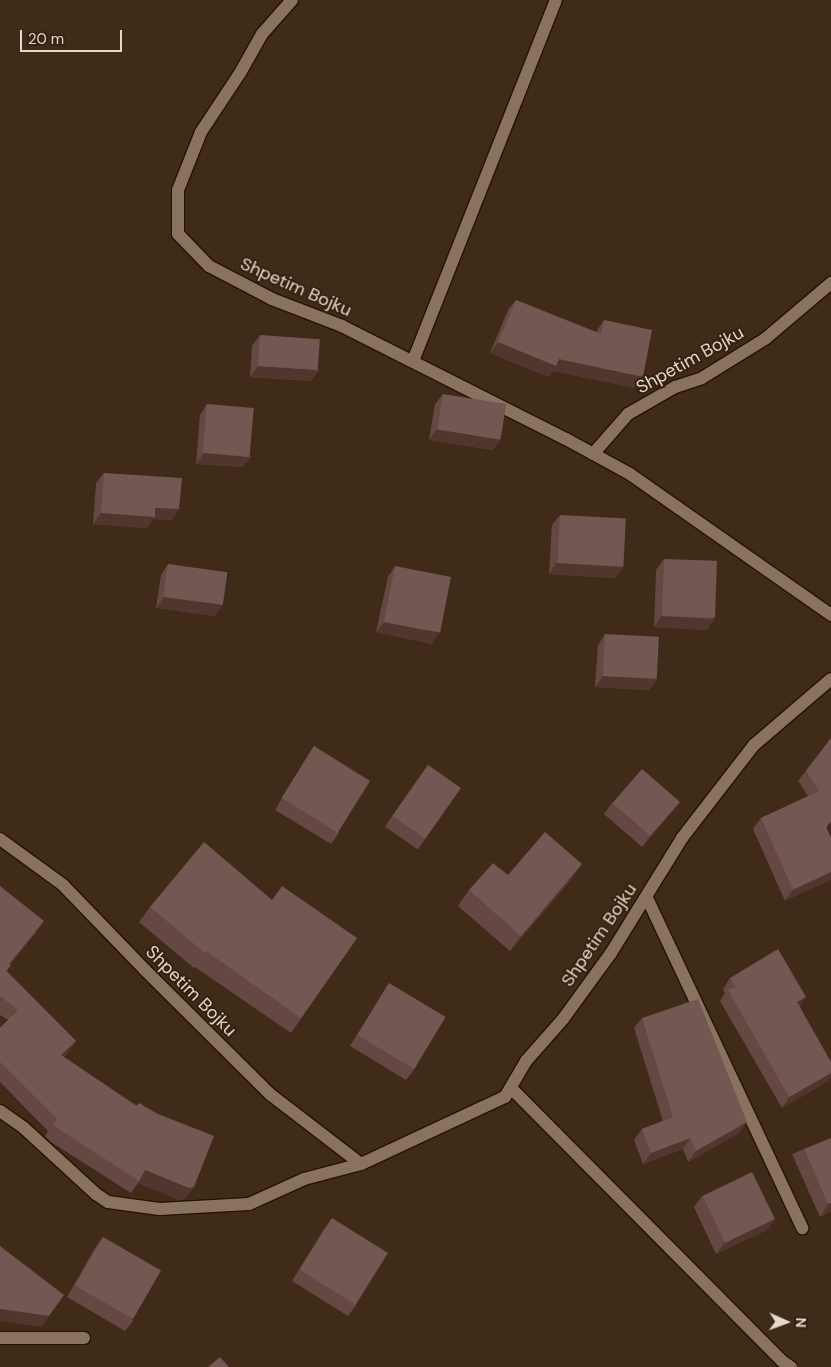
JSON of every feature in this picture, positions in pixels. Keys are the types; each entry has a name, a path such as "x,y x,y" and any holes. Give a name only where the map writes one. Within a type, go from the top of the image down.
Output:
{"street":[{"name":"Shpetim Bojku","path":"292,0 262,34 240,73 201,132 178,190 178,234 209,266 272,299 342,326 630,474 831,615"},
{"path":"413,362 556,0"},
{"name":"Shpetim Bojku","path":"593,454 628,414 675,387 702,378 765,339 831,283"},
{"name":"Shpetim Bojku","path":"0,1112 24,1128 96,1194 108,1202 160,1208 249,1204 304,1179 361,1164 505,1097 526,1061 563,1019 611,953 647,898 682,838 754,745 831,679"},
{"name":"Shpetim Bojku","path":"0,839 63,885 271,1095 361,1164"},
{"path":"647,898 802,1228"},
{"path":"511,1088 782,1361 791,1367"},
{"path":"0,1338 84,1338"}],"building":[{"path":"516,300 601,334 604,320 652,330 643,377 559,359 556,366 498,342"},
{"path":"260,335 320,339 318,370 258,366"},
{"path":"443,394 506,404 501,440 437,430"},
{"path":"207,404 254,408 250,457 203,453"},
{"path":"104,473 182,478 179,509 155,508 155,517 101,513"},
{"path":"560,515 626,518 623,566 557,563"},
{"path":"664,559 717,561 715,618 662,616"},
{"path":"168,564 227,572 223,605 163,597"},
{"path":"395,566 451,577 440,633 384,622"},
{"path":"605,634 659,637 657,679 603,676"},
{"path":"831,738 831,822 826,827 831,838 831,872 793,890 761,818 819,791 806,771"},
{"path":"314,746 370,781 338,833 282,798"},
{"path":"428,765 461,788 425,839 392,816"},
{"path":"642,769 680,802 650,836 612,803"},
{"path":"545,832 582,864 521,936 469,890 493,863 508,875"},
{"path":"204,842 272,900 282,886 357,938 301,1018 206,951 205,953 150,907"},
{"path":"0,886 44,921 9,964 11,965 6,971 76,1041 61,1055 137,1106 139,1103 158,1114 214,1136 194,1187 189,1188 145,1170 139,1181 60,1130 53,1124 57,1119 0,1062 0,1028 18,1010 0,996"},
{"path":"778,949 806,997 797,1002 831,1062 831,1073 789,1097 728,990 736,987 730,978"},
{"path":"389,983 446,1017 414,1069 358,1035"},
{"path":"698,999 747,1122 696,1151 690,1138 651,1153 642,1129 673,1117 642,1018"},
{"path":"831,1138 831,1203 828,1204 804,1149"},
{"path":"752,1172 775,1219 725,1243 703,1196"},
{"path":"332,1218 388,1253 356,1305 300,1270"},
{"path":"103,1237 161,1270 133,1319 75,1285"},
{"path":"0,1246 64,1295 49,1316 0,1309"},
{"path":"220,1357 229,1367 208,1367"}]}
